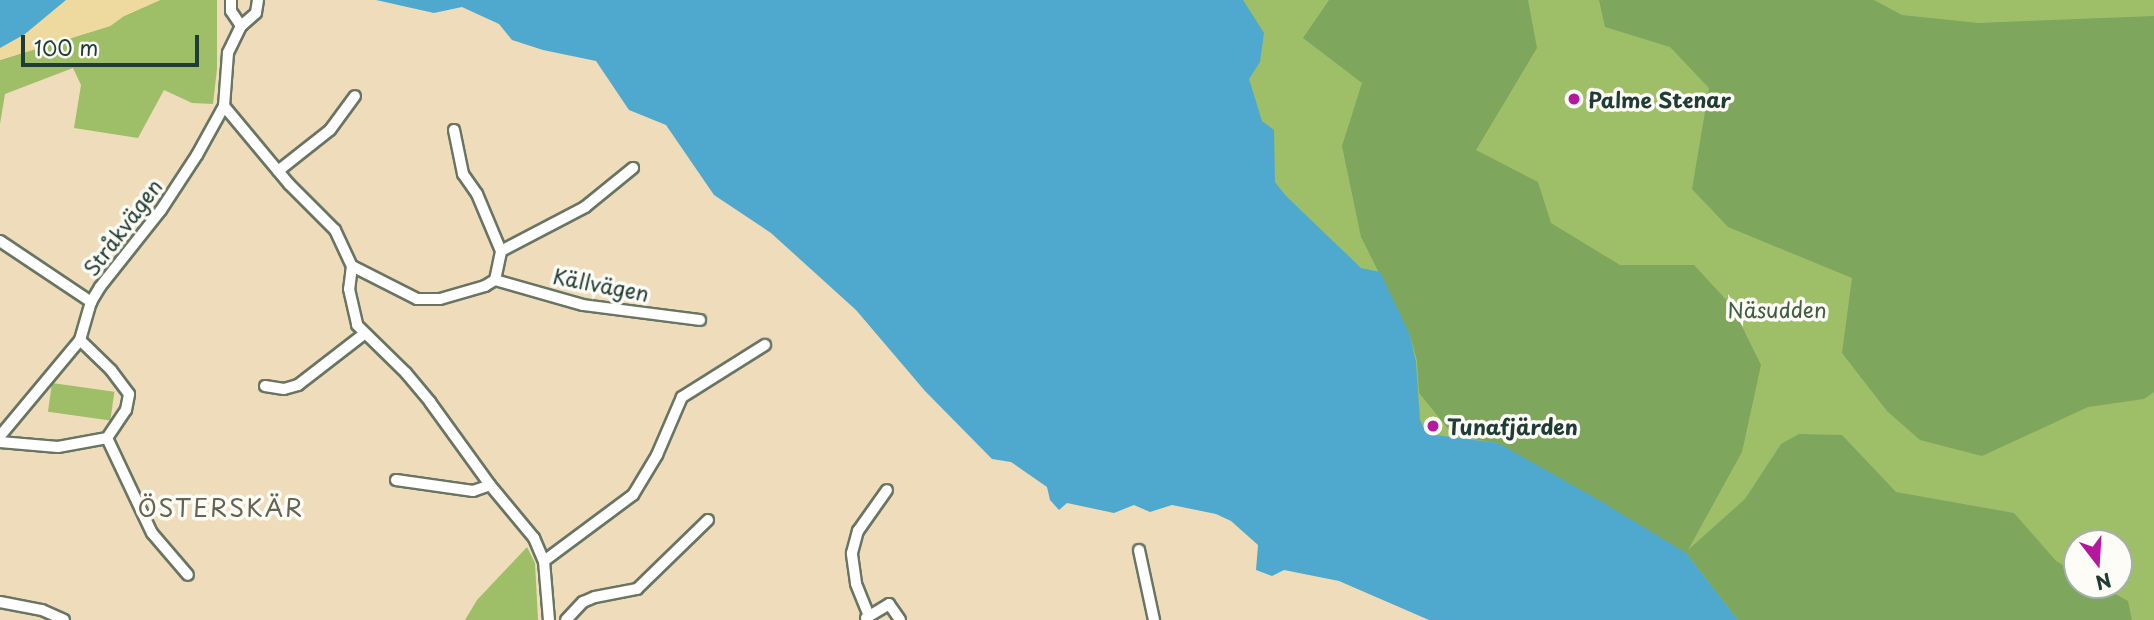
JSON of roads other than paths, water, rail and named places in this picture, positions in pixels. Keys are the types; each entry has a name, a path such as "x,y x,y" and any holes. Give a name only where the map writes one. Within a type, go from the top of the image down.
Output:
{"street":[{"path":"231,0 231,11 241,26"},
{"path":"258,0 256,13 241,26 228,53 224,106 278,171 328,220 352,266 417,299 448,297 495,280 501,251 477,194 463,174 454,130"},
{"path":"278,171 330,130 355,96"},
{"name":"Stråkvägen","path":"0,436 80,340 91,302 161,209 224,106"},
{"path":"501,251 585,207 632,168"},
{"path":"0,241 91,302"},
{"path":"352,266 349,275 350,303 357,325 406,373 490,485 534,538 544,561 549,620"},
{"name":"Källvägen","path":"495,280 583,305 700,320"},
{"path":"265,386 284,389 298,385 364,334"},
{"path":"0,442 58,447 107,438 127,410 128,394 111,370 80,340"},
{"path":"544,561 633,495 657,455 682,397 765,345"},
{"path":"107,438 152,533 188,575"},
{"path":"396,480 473,491 490,485"},
{"path":"887,490 858,531 852,553 856,583 867,618 889,604 900,620"},
{"path":"566,620 583,602 637,589 708,520"},
{"path":"1139,550 1154,620"},
{"path":"0,602 42,610 64,620"}],"water":[{"path":"0,0 66,0 25,34 0,48"},
{"path":"376,0 1243,0 1264,33 1260,62 1249,79 1262,121 1274,130 1275,182 1286,196 1361,268 1380,272 1410,335 1416,362 1420,420 1427,434 1498,443 1602,502 1686,553 1738,620 1429,620 1339,581 1284,570 1272,576 1256,570 1258,545 1231,521 1216,514 1172,505 1150,512 1134,505 1114,513 1067,503 1059,510 1050,500 1047,487 1011,462 992,459 925,391 856,310 771,233 714,195 666,125 629,110 596,61 543,50 512,40 499,24 462,7 434,13"}],"place":[{"name":"Palme Stenar","path":"1574,99"},
{"name":"Tunafjärden","path":"1433,426"}],"district":[{"name":"ÖSTERSKÄR","path":"221,508"}],"park label":[{"name":"Näsudden","path":"1777,309"}]}
